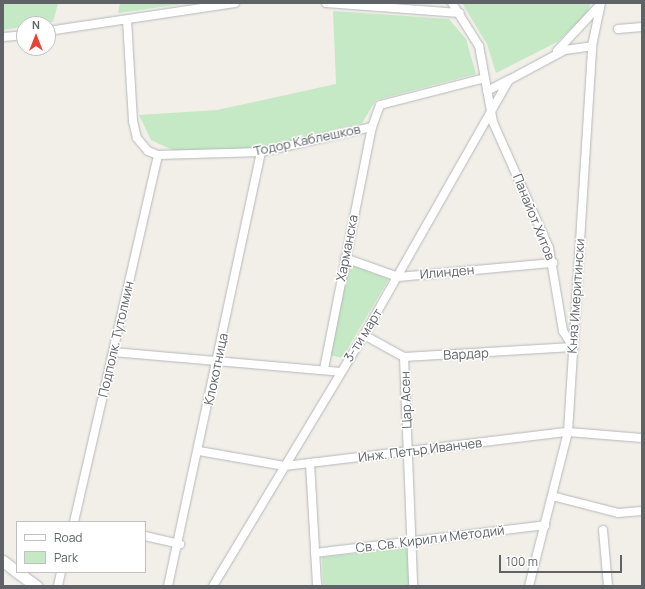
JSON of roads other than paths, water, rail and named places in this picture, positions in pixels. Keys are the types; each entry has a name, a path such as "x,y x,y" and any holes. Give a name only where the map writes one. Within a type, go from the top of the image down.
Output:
{"street":[{"path":"56,30 235,3"},
{"path":"326,3 460,13"},
{"name":"Панайот Хитов","path":"452,3 460,13 479,46 491,112 553,263 563,332 572,347"},
{"path":"487,91 552,55 585,24 601,3"},
{"name":"Княз Имеритински","path":"529,586 568,432 572,347 592,46 601,3"},
{"path":"127,20 133,121 137,138 148,151 158,156"},
{"path":"618,29 642,27"},
{"path":"3,37 16,35"},
{"path":"552,55 592,46"},
{"name":"Тодор Каблешков","path":"158,156 261,152 372,127 380,105 485,78"},
{"name":"3-ти март","path":"213,586 398,277 509,80"},
{"name":"Харманска","path":"324,369 344,258 372,127"},
{"name":"Клокотница","path":"168,586 180,544 261,152"},
{"name":"Подполк. Тутолмин","path":"76,521 158,156"},
{"name":"Илинден","path":"344,258 398,277 553,263"},
{"path":"364,335 404,357"},
{"name":"Вардар","path":"404,357 572,347"},
{"path":"113,352 218,362 324,369 340,372"},
{"name":"Цар Асен","path":"404,357 413,586"},
{"name":"Инж. Петър Иванчев","path":"199,451 286,466 568,432 642,438"},
{"path":"310,463 317,586"},
{"path":"552,496 618,513 642,511"},
{"name":"Св. Св. Кирил и Методий","path":"315,553 545,525"},
{"path":"603,530 608,586"},
{"path":"146,536 180,544"},
{"path":"3,561 16,571"},
{"path":"18,573 34,585"},
{"path":"58,586 61,573"}]}
